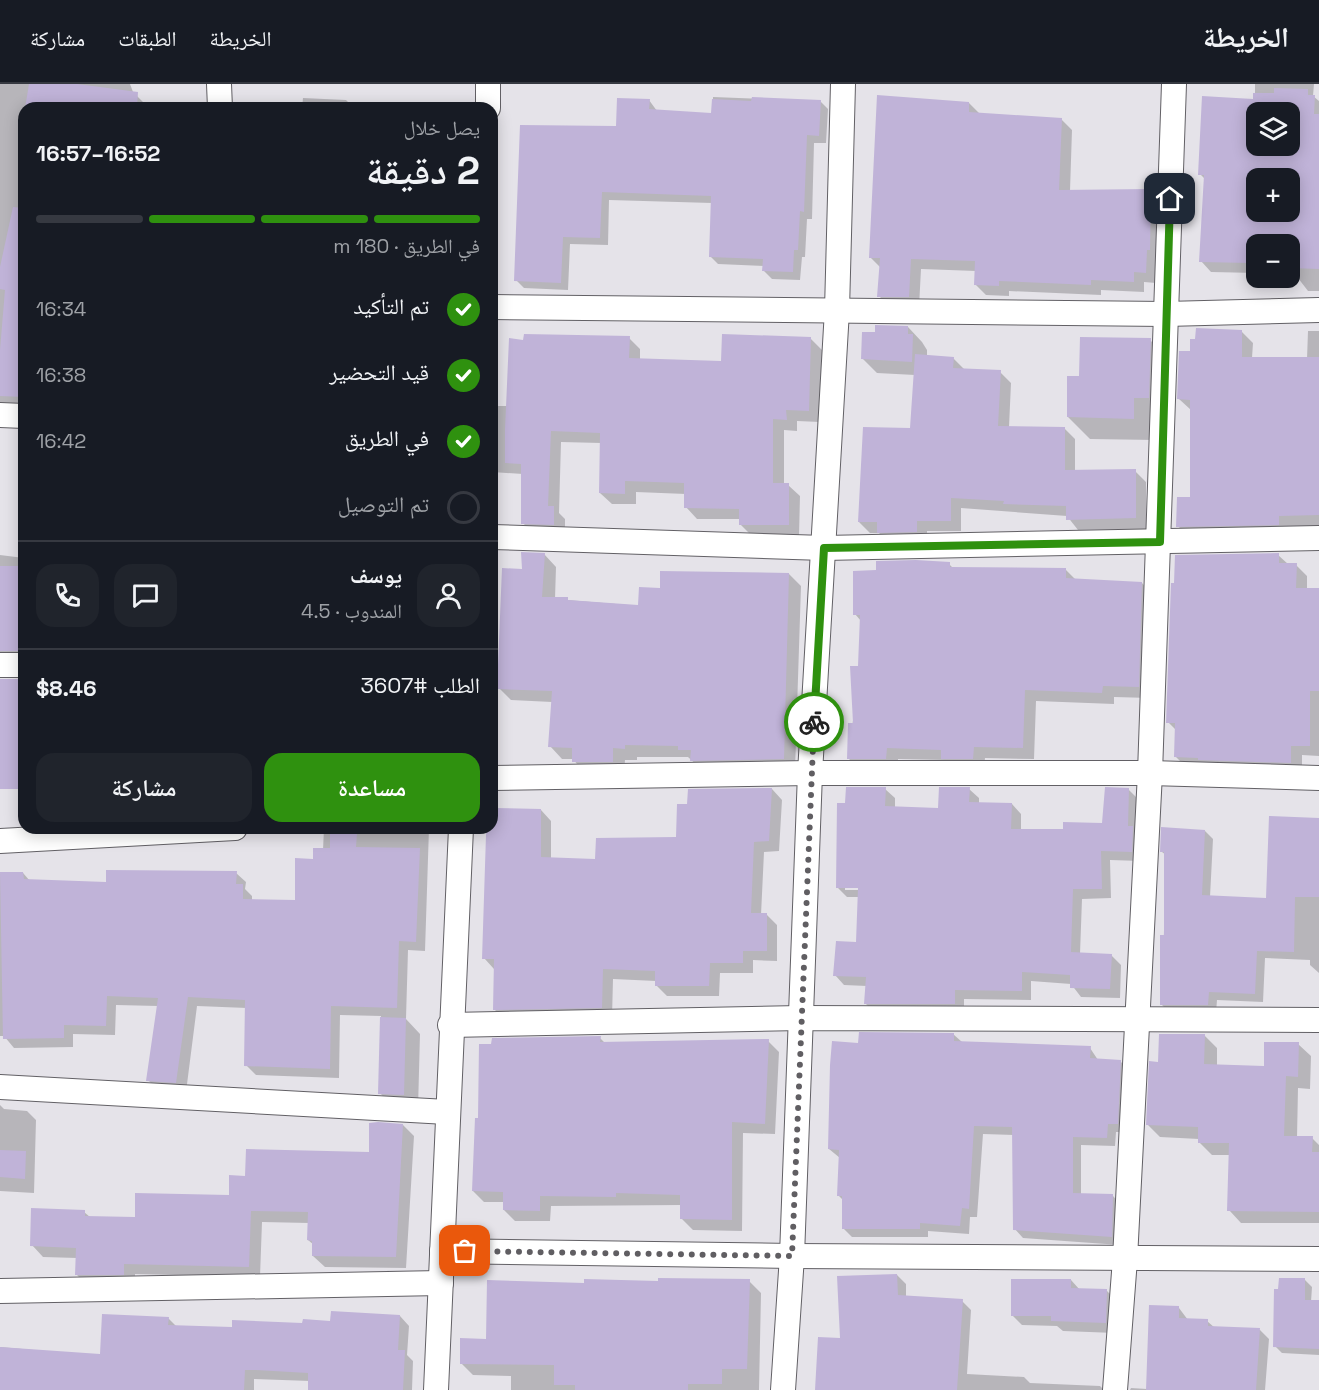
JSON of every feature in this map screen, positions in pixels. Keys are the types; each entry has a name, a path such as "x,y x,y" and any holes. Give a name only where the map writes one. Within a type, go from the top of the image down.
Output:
{"street":[{"path":"219,84 220,102"},
{"path":"488,84 488,102"},
{"path":"783,1390 792,1256 810,773 837,310 843,84"},
{"path":"1115,1390 1125,1259 1150,773 1160,542 1174,84"},
{"path":"498,307 1166,314 1319,310"},
{"path":"0,415 18,416"},
{"path":"498,537 824,548 1319,538"},
{"path":"0,665 18,665"},
{"path":"498,778 810,773 1150,773 1319,778"},
{"path":"0,841 54,834"},
{"path":"436,1390 450,1025 461,834"},
{"path":"450,1025 800,1018 1319,1020"},
{"path":"0,1087 447,1112"},
{"path":"442,1251 792,1256 1319,1259"},
{"path":"0,1291 441,1283"}],"building":[{"path":"29,84 77,84 138,92 137,102 26,102"},
{"path":"1274,88 1308,89 1308,95 1315,95 1314,114 1319,114 1319,269 1300,268 1300,234 1246,234 1246,263 1199,262 1204,175 1198,175 1202,96 1253,99 1253,93 1274,93"},
{"path":"877,95 969,102 969,112 1062,118 1059,190 1151,189 1150,250 1147,250 1146,273 1134,272 1134,282 1091,280 1091,285 999,281 999,286 974,285 975,261 911,259 909,297 877,297 880,258 869,258"},
{"path":"752,97 821,100 819,136 807,135 804,212 800,211 798,250 794,250 793,272 762,271 763,259 709,257 711,196 602,192 600,238 563,237 561,283 514,281 520,125 616,126 617,98 650,99 649,109 711,113 712,99 751,101"},
{"path":"13,207 18,207 18,397 0,396 0,350 5,290 0,289 0,267"},
{"path":"875,325 908,326 908,334 913,334 912,362 861,359 862,332 875,332"},
{"path":"1196,328 1242,330 1242,357 1319,357 1319,515 1279,516 1279,525 1176,527 1177,497 1190,497 1190,400 1177,399 1179,351 1190,351 1190,339 1195,339"},
{"path":"524,334 630,336 629,358 721,361 722,334 811,337 809,411 786,410 787,420 773,419 773,483 789,483 789,525 739,525 739,509 684,508 684,483 625,481 625,494 599,493 600,433 551,431 548,506 554,506 554,525 521,524 521,464 505,463 505,430 509,338 523,340"},
{"path":"1080,337 1151,338 1149,398 1134,398 1134,419 1067,417 1067,376 1079,376"},
{"path":"915,354 954,357 953,368 1001,370 998,426 1065,427 1065,470 1136,469 1136,518 1066,520 1066,506 1003,504 1004,501 951,498 951,521 917,521 917,532 877,533 877,522 858,522 863,427 910,428"},
{"path":"521,552 545,553 542,597 568,597 568,600 638,605 639,587 660,588 660,571 789,573 784,759 690,761 691,750 678,750 678,746 625,745 625,749 613,748 613,762 572,762 572,748 548,747 552,691 498,689 502,568 522,569"},
{"path":"1279,553 1279,563 1297,563 1296,588 1319,588 1319,691 1310,691 1310,746 1291,746 1291,763 1174,757 1175,723 1166,723 1171,583 1174,583 1175,555"},
{"path":"876,561 950,562 950,567 1066,568 1066,578 1142,582 1139,687 1103,686 1102,693 1025,690 1023,748 974,747 973,759 941,759 941,750 887,748 886,759 847,759 848,723 853,723 850,666 858,666 860,615 853,615 853,571 876,570"},
{"path":"0,566 18,566 18,651 0,651"},
{"path":"0,679 18,679 18,789 0,789"},
{"path":"846,787 886,787 885,806 938,808 939,787 970,787 969,802 1012,803 1011,829 1063,829 1063,822 1102,823 1105,787 1129,788 1128,826 1133,826 1132,852 1101,851 1102,889 1073,889 1071,952 1112,954 1110,989 1070,988 1070,975 1022,972 1022,991 955,990 955,1004 864,1004 866,977 833,976 836,941 856,942 858,888 836,888 837,803 845,803"},
{"path":"772,788 769,841 754,842 751,913 767,913 767,951 743,951 743,963 710,963 709,986 655,986 655,971 603,969 602,1008 493,1010 494,959 482,959 486,835 498,834 498,808 541,809 541,857 595,859 596,838 676,837 677,804 687,804 688,789"},
{"path":"1269,816 1319,818 1319,897 1295,897 1294,952 1257,951 1255,994 1209,992 1208,1005 1160,1005 1160,935 1164,935 1164,852 1160,852 1161,827 1205,830 1202,895 1266,898"},
{"path":"330,834 357,834 356,847 420,848 416,942 399,941 397,1008 331,1006 330,1069 244,1066 245,1000 188,997 176,1083 146,1081 158,998 107,996 106,1026 64,1025 64,1038 3,1039 0,872 23,872 24,879 106,882 106,870 237,871 236,884 243,884 243,899 295,900 295,858 313,859 313,848 330,848"},
{"path":"380,1017 406,1018 404,1095 378,1094"},
{"path":"859,1032 954,1033 954,1041 1091,1046 1090,1058 1121,1060 1118,1124 1108,1124 1107,1138 1073,1137 1073,1193 1113,1194 1112,1237 1013,1230 1012,1127 974,1126 969,1209 962,1208 960,1226 920,1223 920,1229 842,1229 842,1196 837,1196 839,1150 828,1149 832,1041 858,1043"},
{"path":"1159,1034 1205,1034 1204,1064 1264,1066 1264,1042 1299,1042 1298,1077 1286,1076 1284,1136 1313,1136 1312,1152 1319,1152 1319,1212 1227,1211 1229,1143 1198,1143 1198,1127 1146,1125 1149,1061 1158,1062"},
{"path":"601,1036 600,1042 769,1039 765,1124 732,1122 732,1220 680,1219 680,1195 616,1193 616,1197 540,1196 540,1211 503,1210 503,1192 472,1191 475,1118 478,1118 479,1044 491,1044 492,1038"},
{"path":"369,1123 403,1124 396,1257 312,1256 312,1241 307,1240 308,1212 251,1211 249,1267 124,1264 124,1275 75,1275 76,1248 30,1246 31,1208 85,1210 85,1216 135,1217 135,1193 229,1195 229,1175 245,1176 246,1149 369,1152"},
{"path":"0,1150 26,1151 25,1179 0,1177"},
{"path":"897,1274 898,1295 963,1299 957,1390 815,1390 818,1337 840,1338 837,1276"},
{"path":"658,1278 750,1279 747,1369 722,1369 722,1384 688,1384 688,1390 575,1390 575,1385 554,1385 554,1365 460,1364 460,1338 486,1339 487,1280 584,1283 584,1279 658,1281"},
{"path":"1279,1278 1305,1278 1305,1300 1319,1300 1319,1349 1273,1347 1274,1289 1278,1289"},
{"path":"1011,1279 1071,1279 1071,1288 1107,1289 1106,1323 1051,1321 1051,1316 1011,1316"},
{"path":"1149,1305 1179,1306 1179,1318 1208,1319 1208,1326 1260,1328 1256,1390 1146,1390"},
{"path":"331,1311 400,1315 398,1350 405,1350 403,1390 308,1390 308,1373 245,1370 244,1390 0,1390 0,1347 100,1354 102,1314 169,1317 168,1325 232,1327 232,1320 302,1323 303,1319 330,1321"}],"way so far":[{"path":"465,1251 792,1256 810,773 814,722"}],"route":[{"path":"814,722 824,548 1160,542 1170,199"}]}
